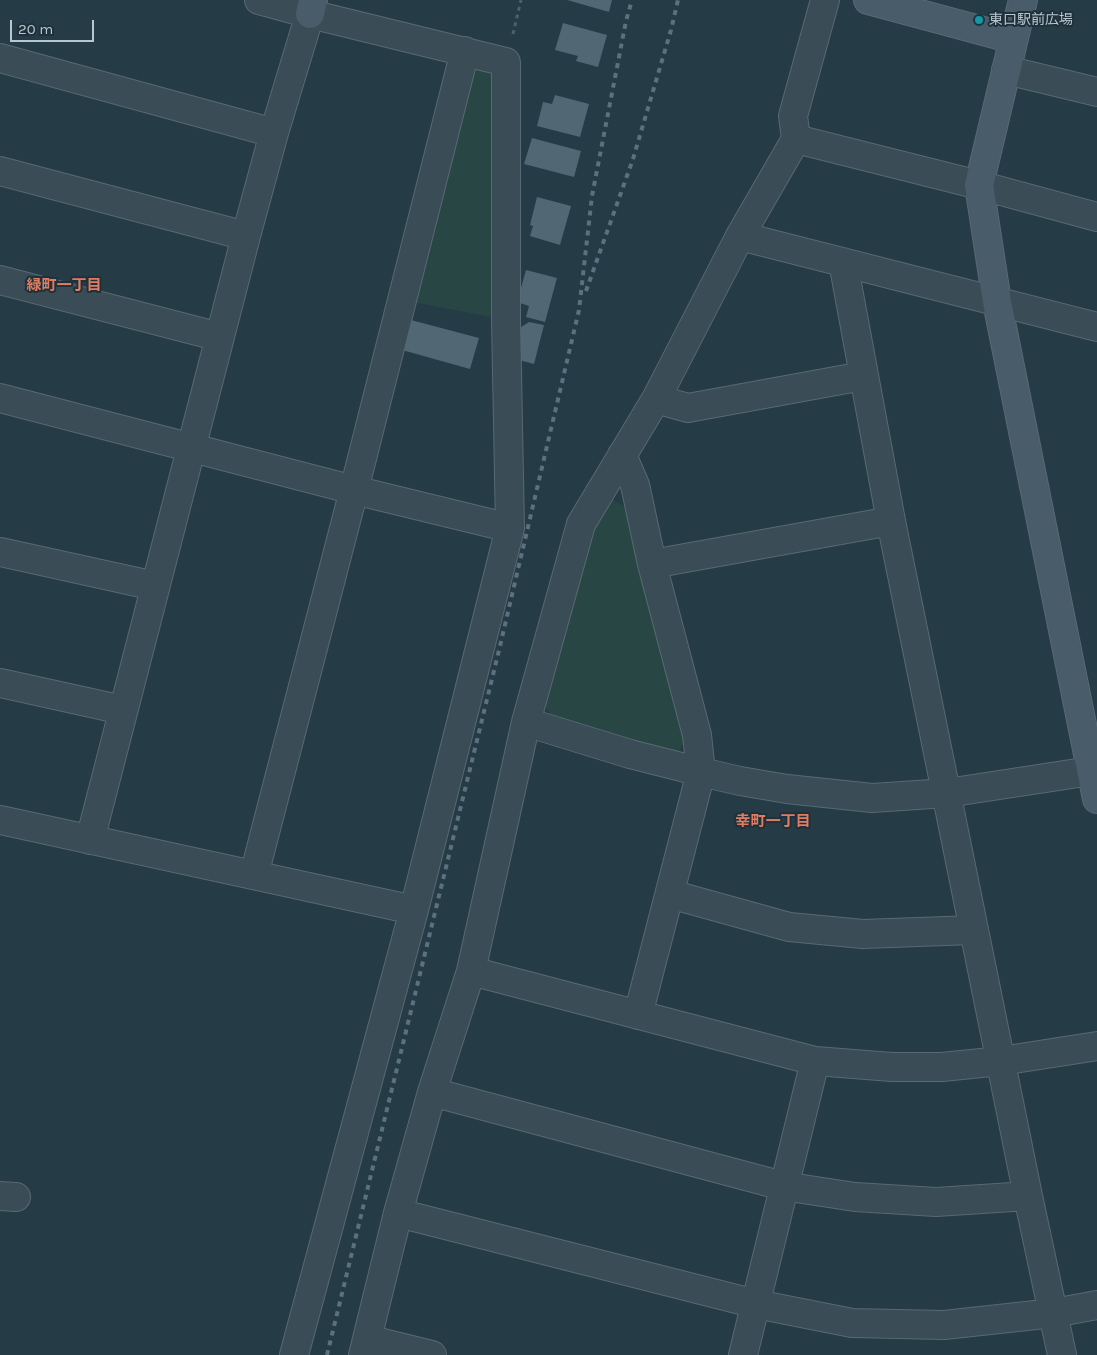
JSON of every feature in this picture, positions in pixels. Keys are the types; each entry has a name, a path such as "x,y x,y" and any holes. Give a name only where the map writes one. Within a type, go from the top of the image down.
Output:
{"street":[{"path":"260,0 311,7 506,62 506,320 510,528 414,910 294,1355"},
{"path":"432,1355 365,1347 398,1213 432,1092 470,971 526,722 581,524 656,399 740,236 796,139 793,116 826,0"},
{"path":"868,0 1013,39"},
{"path":"1023,0 978,185 997,302 1094,771 1097,799"},
{"path":"90,840 246,236 311,7"},
{"path":"254,875 465,51"},
{"path":"0,58 274,132"},
{"path":"1006,70 1097,92"},
{"path":"796,139 1097,217"},
{"path":"0,171 246,236"},
{"path":"740,236 1097,327"},
{"path":"843,262 891,521 973,930 1062,1355"},
{"path":"0,280 220,337"},
{"path":"656,399 688,408 863,376"},
{"path":"0,398 354,490 510,528"},
{"path":"622,455 635,485 652,564 697,735 701,772 638,1015"},
{"path":"652,564 891,521"},
{"path":"0,552 155,586"},
{"path":"0,683 123,710"},
{"path":"526,722 630,754 740,781 787,789 872,798 947,793 1094,771"},
{"path":"0,820 414,910"},
{"path":"670,894 788,927 863,934 973,930"},
{"path":"470,971 815,1061 892,1067 942,1067 1001,1061 1097,1046"},
{"path":"743,1355 815,1061"},
{"path":"432,1092 783,1186 855,1197 936,1202 1028,1196"},
{"path":"398,1213 756,1304 852,1323 944,1325 1054,1313 1097,1304"}],"path":[{"path":"506,62 521,0"}],"green space":[{"path":"465,51 506,62 506,320 403,300"},
{"path":"612,499 631,511 685,739 677,755 553,719 543,702 590,533"}],"building":[{"path":"567,0 612,0 609,12"},
{"path":"563,23 607,35 598,67 576,61 578,56 555,50"},
{"path":"555,95 589,104 580,137 537,126 543,102 552,104"},
{"path":"532,138 581,151 574,177 524,164"},
{"path":"537,197 571,206 560,245 530,236 533,226 530,225"},
{"path":"526,270 557,278 545,322 526,317 529,306 517,302"},
{"path":"411,320 479,338 470,369 402,350"},
{"path":"529,322 544,325 534,364 519,360 518,329"}],"railway":[{"path":"327,1355 500,646 579,310 592,196 626,21 632,0"},
{"path":"586,291 633,159 678,0"}],"place":[{"name":"東口駅前広場","path":"979,20"}],"district":[{"name":"緑町一丁目","path":"64,286"},
{"name":"幸町一丁目","path":"773,822"}]}
